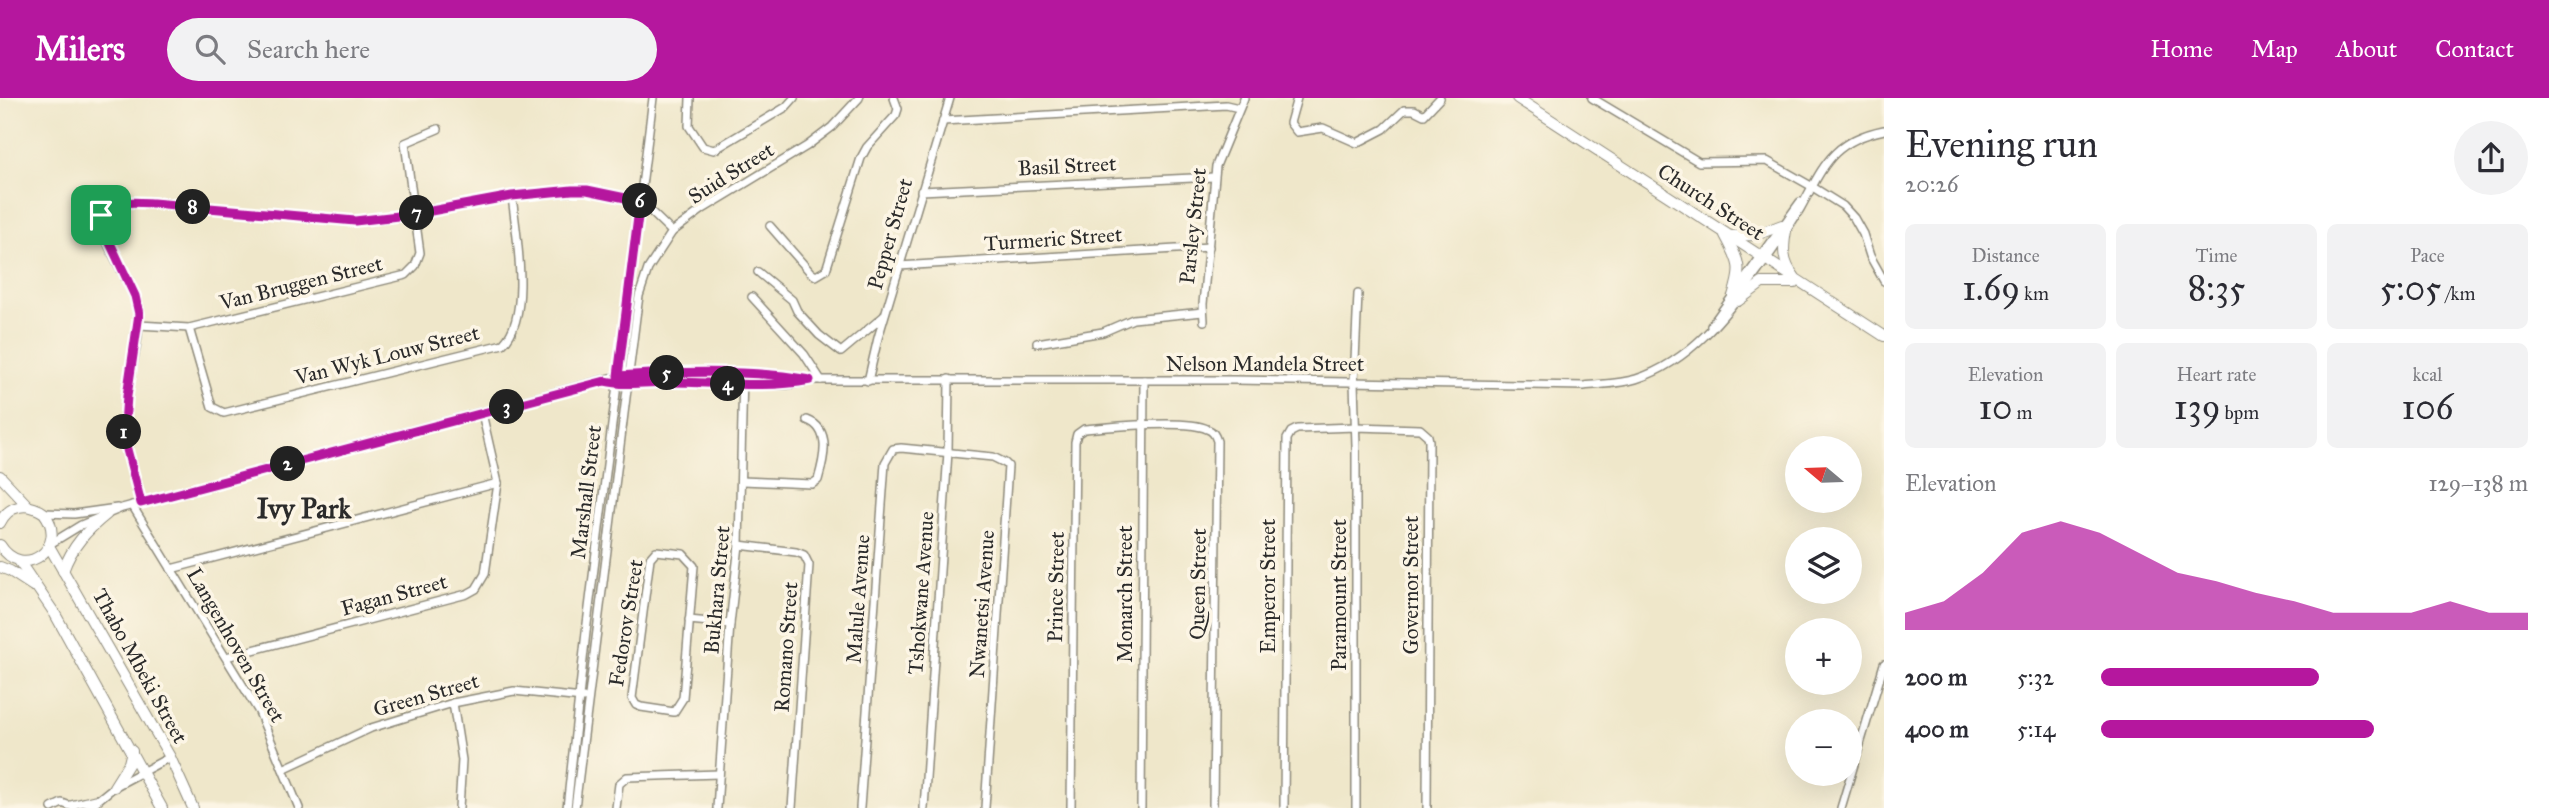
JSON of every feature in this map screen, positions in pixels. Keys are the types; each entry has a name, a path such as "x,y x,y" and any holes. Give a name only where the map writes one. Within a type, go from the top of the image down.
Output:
{"main road":[{"name":"Church Street","path":"1517,98 1884,337"},
{"path":"1735,299 1740,272 1726,235 1756,235 1784,228 1785,262 1800,284"},
{"path":"1735,299 1762,283 1781,281 1800,284"},
{"path":"0,476 28,506 44,513"},
{"path":"0,523 14,508 28,506"},
{"name":"Thabo Mbeki Street","path":"44,513 52,531 50,545 63,571 170,757 193,808"},
{"path":"63,571 81,537 107,514"},
{"path":"19,561 33,559 50,545"},
{"path":"1,549 19,561 55,614 162,808"},
{"path":"0,567 23,578 38,591"},
{"path":"114,787 129,763 132,751"}],"street":[{"name":"Marshall Street","path":"575,808 617,380 653,98"},
{"path":"690,98 689,126 703,147 714,150 786,107 794,98"},
{"name":"Suid Street","path":"629,379 639,296 648,269 672,232 704,209 807,146 832,127 859,98"},
{"path":"770,226 816,276 826,270 861,158 867,147 896,115 898,108 894,98"},
{"name":"Pepper Street","path":"868,381 878,338 950,98"},
{"name":"Parsley Street","path":"1204,321 1214,177 1218,159 1244,98"},
{"path":"1297,98 1290,123 1297,132 1323,128 1357,143 1384,129 1404,110 1414,110 1424,115 1440,98"},
{"path":"1592,98 1699,162 1767,161 1843,206 1863,234 1884,281"},
{"path":"943,121 1226,105 1239,107"},
{"name":"Van Bruggen Street","path":"139,325 189,328 406,275 415,266 420,253 405,143 438,130"},
{"name":"Nelson Mandela Street","path":"50,545 81,525 132,505 605,381 698,373 868,381 1144,380 1584,386 1635,379 1671,361 1706,335 1735,299 1836,151 1860,135 1884,130"},
{"name":"Basil Street","path":"921,191 1214,177"},
{"path":"141,503 124,438 127,396 139,325 135,296 102,226 101,215 111,206 127,202 355,221 415,214 512,196 579,190 640,201 672,232"},
{"name":"Van Wyk Louw Street","path":"189,328 212,407 224,413 503,344 516,325 521,276 512,196"},
{"name":"Turmeric Street","path":"899,267 1209,247"},
{"path":"758,272 792,300 797,311 819,335 841,352 885,315"},
{"name":"Paramount Street","path":"1356,808 1354,382 1358,294"},
{"path":"752,297 804,354 821,380"},
{"path":"1037,343 1103,332 1133,319 1203,312"},
{"path":"698,373 698,383"},
{"name":"Bukhara Street","path":"717,808 724,739 730,624 739,545 743,374"},
{"name":"Marshall Street","path":"567,808 629,379"},
{"name":"Nelson Mandela Street","path":"629,379 786,385 810,380"},
{"name":"Tshokwane Avenue","path":"924,808 948,452 949,379"},
{"name":"Monarch Street","path":"1141,808 1144,380"},
{"name":"Fagan Street","path":"226,657 467,594 476,589 485,574 498,482 482,413"},
{"path":"741,481 812,484 818,480 824,432 815,422 807,419"},
{"name":"Prince Street","path":"1071,808 1075,442 1077,434 1084,429 1143,425"},
{"name":"Queen Street","path":"1143,425 1200,426 1212,432 1217,441 1213,808"},
{"name":"Emperor Street","path":"1284,808 1287,439 1291,432 1297,429 1356,427"},
{"name":"Governor Street","path":"1356,427 1420,429 1428,436 1429,441 1427,808"},
{"name":"Malule Avenue","path":"860,808 885,463 893,449 948,452"},
{"name":"Nwanetsi Avenue","path":"948,452 992,457 1005,463 1008,471 985,808"},
{"path":"171,569 498,482"},
{"name":"Langenhoven Street","path":"132,505 258,712 299,808"},
{"name":"Nelson Mandela Street","path":"44,513 74,514 122,508"},
{"name":"Romano Street","path":"739,545 796,552 804,555 809,565 792,808"},
{"name":"Fedorov Street","path":"656,551 683,554 694,566 689,620 681,704 674,712 636,705 632,698 650,558 656,551"},
{"path":"689,620 730,624"},
{"path":"1841,808 1884,664"},
{"name":"Green Street","path":"283,769 371,728 453,703 514,691 584,699"},
{"path":"453,703 462,760 459,808"},
{"path":"88,808 114,787 170,757"},
{"path":"616,808 619,784 627,777 719,774"},
{"path":"52,808 62,803 73,806 97,799"}],"district":[{"name":"Ivy Park","path":"304,508"}],"route":[{"path":"572,190 587,190 640,201 618,376 670,373 743,374 810,380 786,385 670,382 617,384 605,381 141,503 124,438 139,314 135,296 102,226 101,215 106,208 127,202 355,221 415,214 512,196 572,190"}]}
